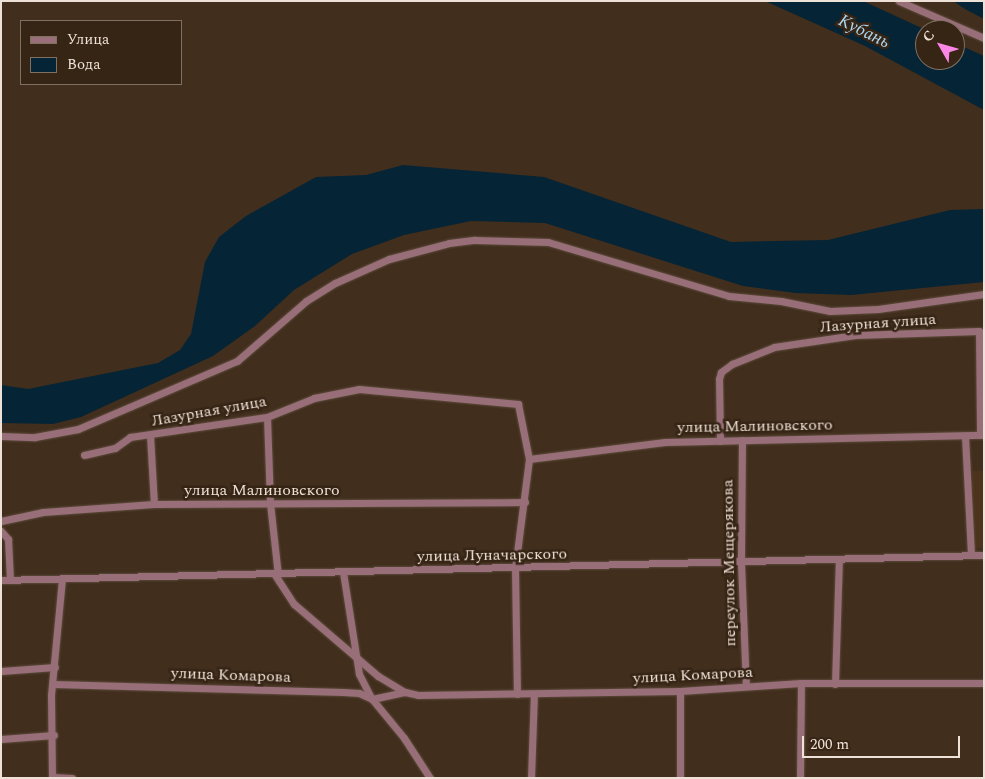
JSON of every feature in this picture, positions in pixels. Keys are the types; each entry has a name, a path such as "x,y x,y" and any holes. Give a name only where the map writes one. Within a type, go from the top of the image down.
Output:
{"street":[{"path":"899,1 984,38"},
{"path":"1,436 35,437 78,429 237,361 306,302 343,280 389,259 449,243 475,240 548,242 729,296 781,301 830,311 878,308 984,294"},
{"name":"Лазурная улица","path":"720,441 721,372 732,364 774,347 855,335 979,331 982,435"},
{"name":"Лазурная улица","path":"84,455 115,448 130,437 267,417 314,398 358,389 518,404 529,459"},
{"path":"267,417 270,503 276,575"},
{"path":"150,435 154,504"},
{"name":"улица Малиновского","path":"529,459 665,442 982,435"},
{"path":"965,436 971,555"},
{"name":"переулок Мещерякова","path":"742,440 741,563 746,686"},
{"path":"517,694 515,568 525,502 529,459"},
{"name":"улица Малиновского","path":"1,521 43,512 154,504 525,502"},
{"path":"1,531 8,539 10,580"},
{"name":"улица Луначарского","path":"1,580 276,575 984,555"},
{"path":"835,684 839,559"},
{"path":"342,572 359,674 372,699 404,738 430,778"},
{"name":"улица Комарова","path":"276,575 294,604 354,653 378,676 405,692 418,695 680,691 801,683 984,683"},
{"path":"62,579 54,684 51,695 54,735 52,778 72,778"},
{"path":"1,671 55,667"},
{"path":"800,778 801,683"},
{"name":"улица Комарова","path":"54,684 343,692 359,693 372,699 405,692"},
{"path":"680,691 680,778"},
{"path":"531,778 534,694"},
{"path":"1,739 54,735"}],"shaded area":[{"path":"984,470 984,548 973,548 972,471"}],"water":[{"name":"Кубань","path":"765,1 863,1 915,25 915,70 965,70 965,47 984,56 984,110 865,46"},
{"path":"953,1 984,1 984,19 965,9"},
{"path":"403,165 544,177 731,242 828,240 950,210 984,209 984,282 851,295 795,293 743,286 545,223 471,221 404,235 352,254 294,290 255,326 213,356 81,417 53,424 1,423 1,385 28,389 158,363 180,350 191,334 205,262 219,237 246,216 316,177 366,175"}]}
